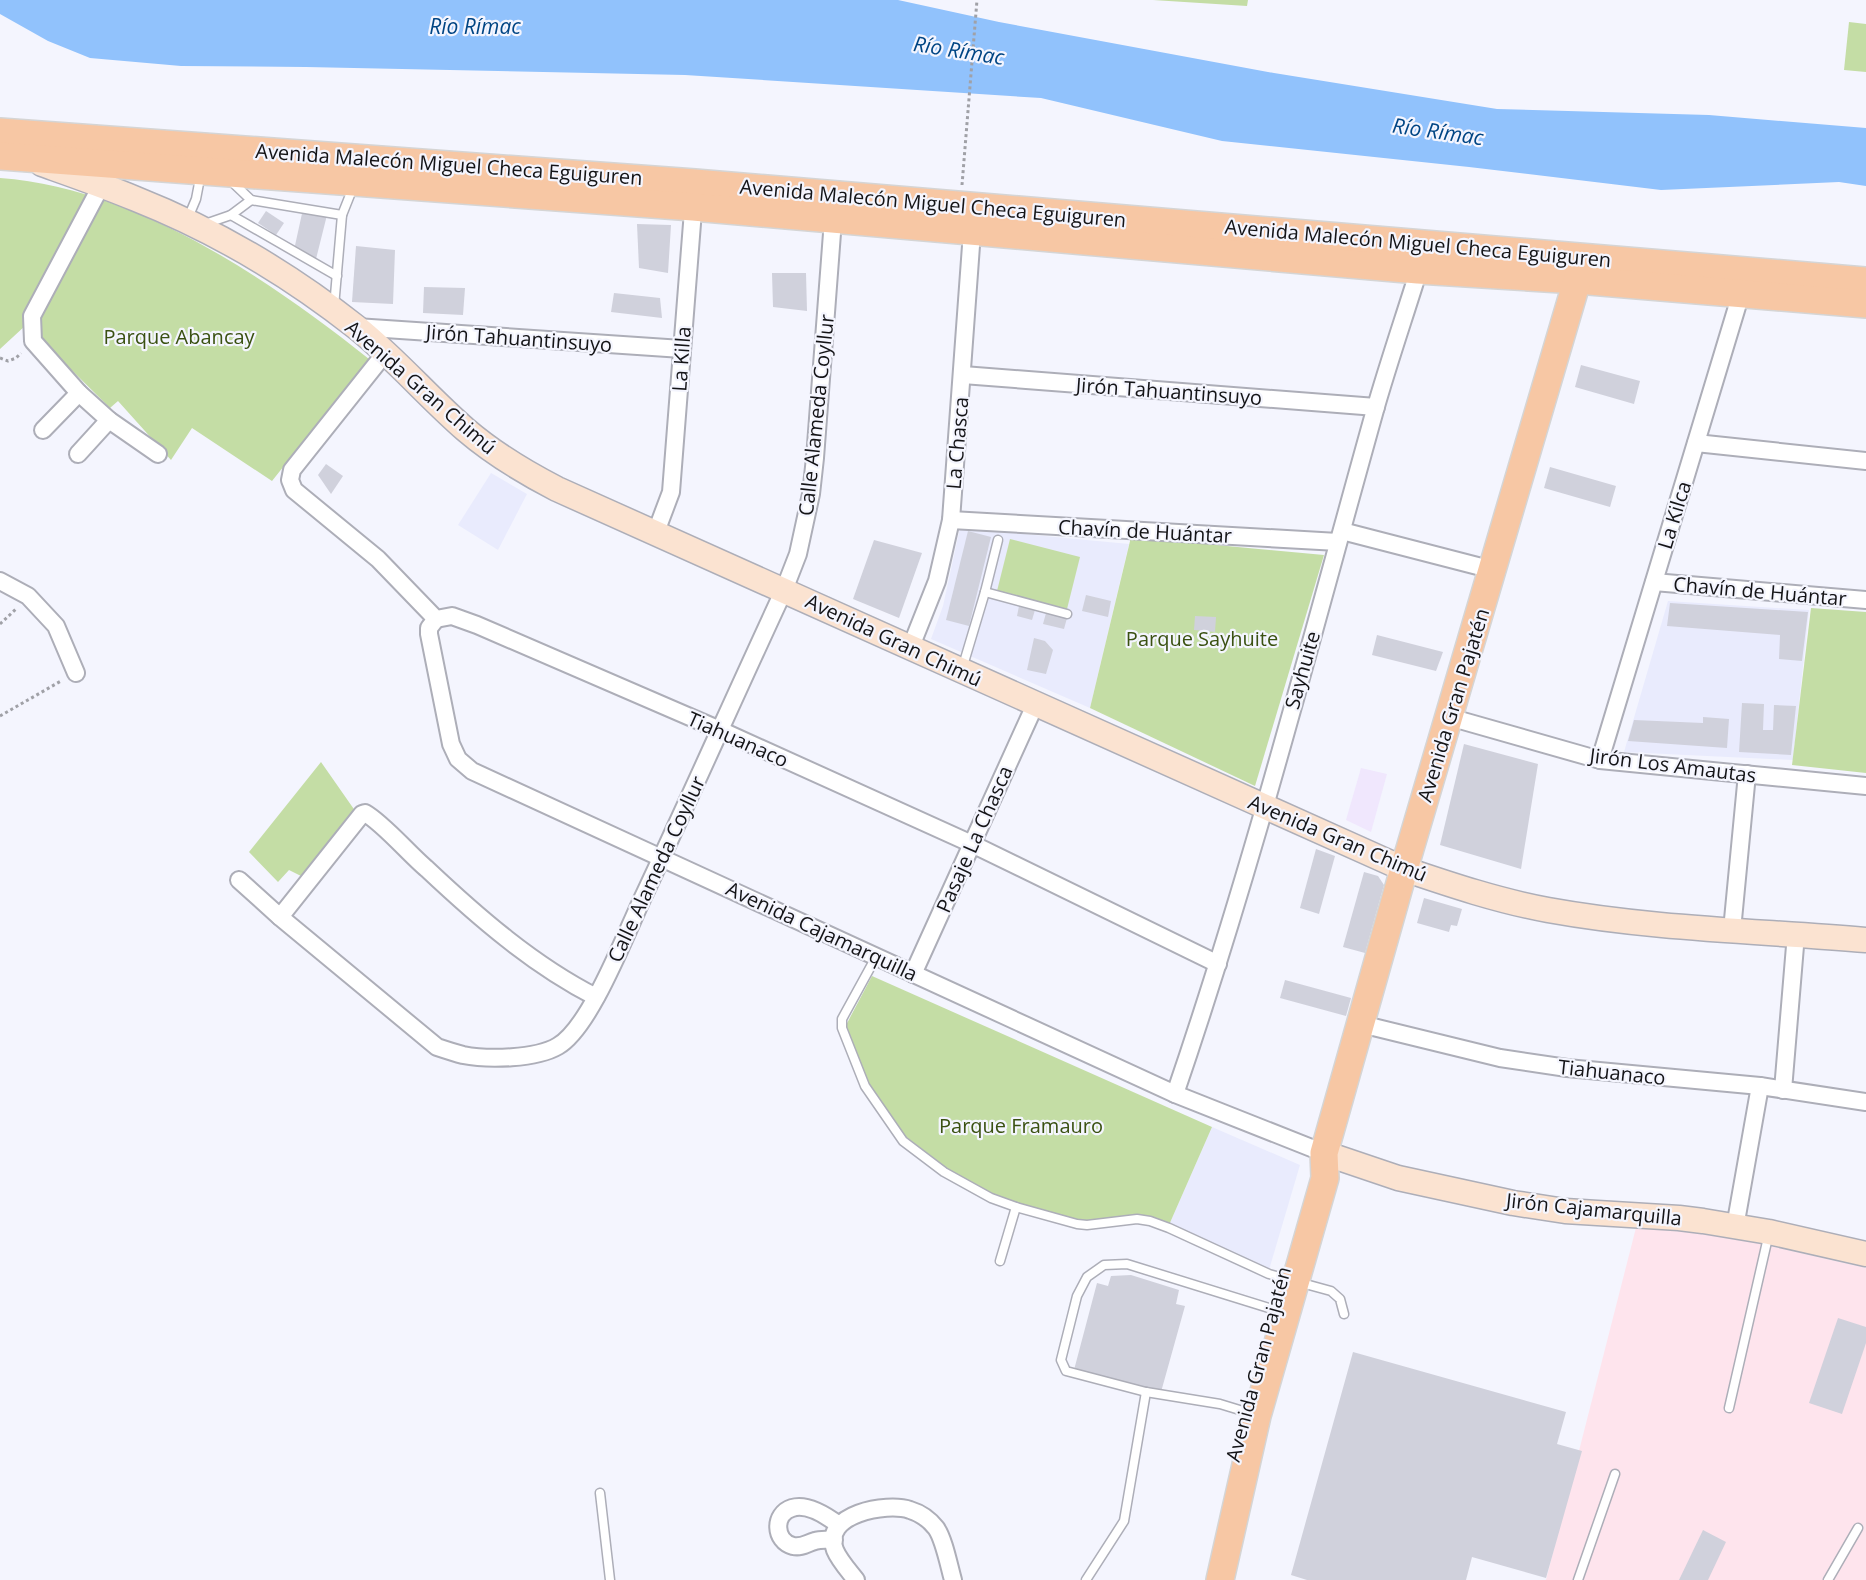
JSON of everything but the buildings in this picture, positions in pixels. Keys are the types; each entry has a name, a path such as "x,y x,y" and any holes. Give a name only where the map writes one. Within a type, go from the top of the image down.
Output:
{"main road":[{"name":"Avenida Malecón Miguel Checa Eguiguren","path":"0,132 694,195 1426,245 1581,269 1745,282 1866,281"},
{"name":"Avenida Malecón Miguel Checa Eguiguren","path":"8,154 355,182 694,195 833,220 1418,270 1581,269"},
{"name":"Avenida Gran Pajatén","path":"1220,1580 1288,1280 1325,1178 1324,1153 1404,869 1581,269"},
{"name":"Avenida Malecón Miguel Checa Eguiguren","path":"1745,282 1866,304"},
{"name":"Avenida Gran Pajatén","path":"1205,1580 1244,1412 1272,1310 1288,1280"}],"street":[{"name":"Avenida Gran Chimú","path":"8,154 101,186 192,224 243,252 356,327 386,352 465,429 491,450 524,472 557,489 1404,869 1485,896 1546,910 1599,918 1866,940"},
{"path":"101,186 32,316 33,341 79,393 110,420 158,454"},
{"name":"La Killa","path":"656,532 671,492 694,195"},
{"name":"Calle Alameda Coyllur","path":"239,880 280,917 437,1047 464,1055 502,1057 533,1055 557,1047 574,1033 596,997 784,590 798,554 812,485 833,220"},
{"name":"La Chasca","path":"910,649 937,581 951,519 972,232"},
{"name":"Sayhuite","path":"1175,1094 1218,964 1376,407 1426,245"},
{"name":"La Kilca","path":"1599,760 1745,282"},
{"name":"Jirón Tahuantinsuyo","path":"356,327 682,349"},
{"path":"386,352 292,470 290,480 294,490 378,559 436,619"},
{"name":"Jirón Tahuantinsuyo","path":"963,375 1376,407"},
{"path":"43,430 79,393"},
{"path":"78,454 110,420"},
{"path":"1696,443 1866,461"},
{"name":"Chavín de Huántar","path":"951,519 1340,537 1493,570"},
{"path":"0,581 28,596 56,626 76,673"},
{"name":"Chavín de Huántar","path":"1654,582 1866,600"},
{"name":"Tiahuanaco","path":"436,619 452,616 477,625 720,730 972,844 1218,964"},
{"name":"Avenida Cajamarquilla","path":"436,619 429,628 429,634 451,744 458,759 472,771 1175,1094 1324,1153"},
{"name":"Pasaje La Chasca","path":"913,974 1035,705"},
{"name":"Jirón Los Amautas","path":"1449,717 1599,760 1866,786"},
{"path":"1732,930 1747,774"},
{"path":"280,917 362,814 366,813 486,923 532,957 596,997"},
{"path":"1783,1090 1796,934"},
{"name":"Tiahuanaco","path":"1361,1024 1423,1041 1512,1060 1567,1068 1760,1086 1864,1102"},
{"path":"1736,1227 1760,1086"},
{"name":"Jirón Cajamarquilla","path":"1324,1153 1398,1178 1513,1203 1585,1212 1679,1218 1769,1232 1866,1254"},
{"path":"856,1580 835,1550 836,1532 846,1518 894,1507 908,1509 924,1516 937,1529 953,1580"}],"lane":[{"path":"251,200 231,215 192,224 196,199 211,171 251,200 342,215"},
{"path":"334,311 342,215 355,182"},
{"path":"231,215 337,276"},
{"path":"962,672 998,540"},
{"path":"985,592 1067,614"},
{"path":"876,957 842,1019 842,1028 865,1086 903,1141 944,1172 991,1198 1016,1207 1087,1225 1137,1219 1150,1221 1269,1274 1331,1291 1340,1299 1344,1314"},
{"path":"1000,1261 1016,1207"},
{"path":"1729,1408 1769,1232"},
{"path":"1244,1412 1221,1404 1146,1392 1066,1371 1061,1360 1077,1296 1087,1277 1104,1265 1127,1264 1272,1310"},
{"path":"1086,1580 1124,1521 1146,1392"},
{"path":"1578,1580 1615,1474"},
{"path":"600,1493 610,1580"},
{"path":"1828,1580 1858,1528"}],"path":[{"path":"964,162 976,0"},
{"path":"0,358 8,361 16,358 33,341"},
{"path":"0,624 28,596"},
{"path":"0,716 76,673"}],"shaded area":[{"path":"491,473 527,494 498,550 458,525"},
{"path":"960,528 1129,544 1090,708 931,639 943,606"},
{"path":"1668,601 1809,610 1793,760 1624,752"},
{"path":"1361,768 1387,774 1371,832 1346,820"},
{"path":"1212,1127 1300,1165 1269,1270 1169,1225"},
{"path":"1639,1216 1866,1268 1866,1580 1546,1580"}],"green space":[{"path":"1153,0 1248,0 1247,6"},
{"path":"1849,22 1866,24 1866,72 1844,70"},
{"name":"Parque Abancay","path":"0,178 50,185 100,199 148,218 242,268 329,328 369,359 272,481 192,428 171,460 118,401 110,408 26,325 0,349"},
{"name":"Parque Sayhuite","path":"1131,537 1324,555 1255,786 1090,708"},
{"path":"1010,539 1080,557 1067,609 997,591"},
{"path":"1811,608 1866,612 1866,773 1792,765"},
{"path":"321,762 358,815 307,879 289,870 278,882 249,852"},
{"name":"Parque Framauro","path":"872,976 1212,1127 1169,1225 1155,1220 1081,1222 995,1196 952,1172 901,1133 868,1088 845,1027"}],"water":[{"name":"Río Rímac","path":"0,0 898,0 999,22 1274,73 1497,109 1709,115 1866,128 1866,186 1839,182 1661,190 1222,141 1041,98 685,75 181,66 90,58 48,41 0,14"}]}
